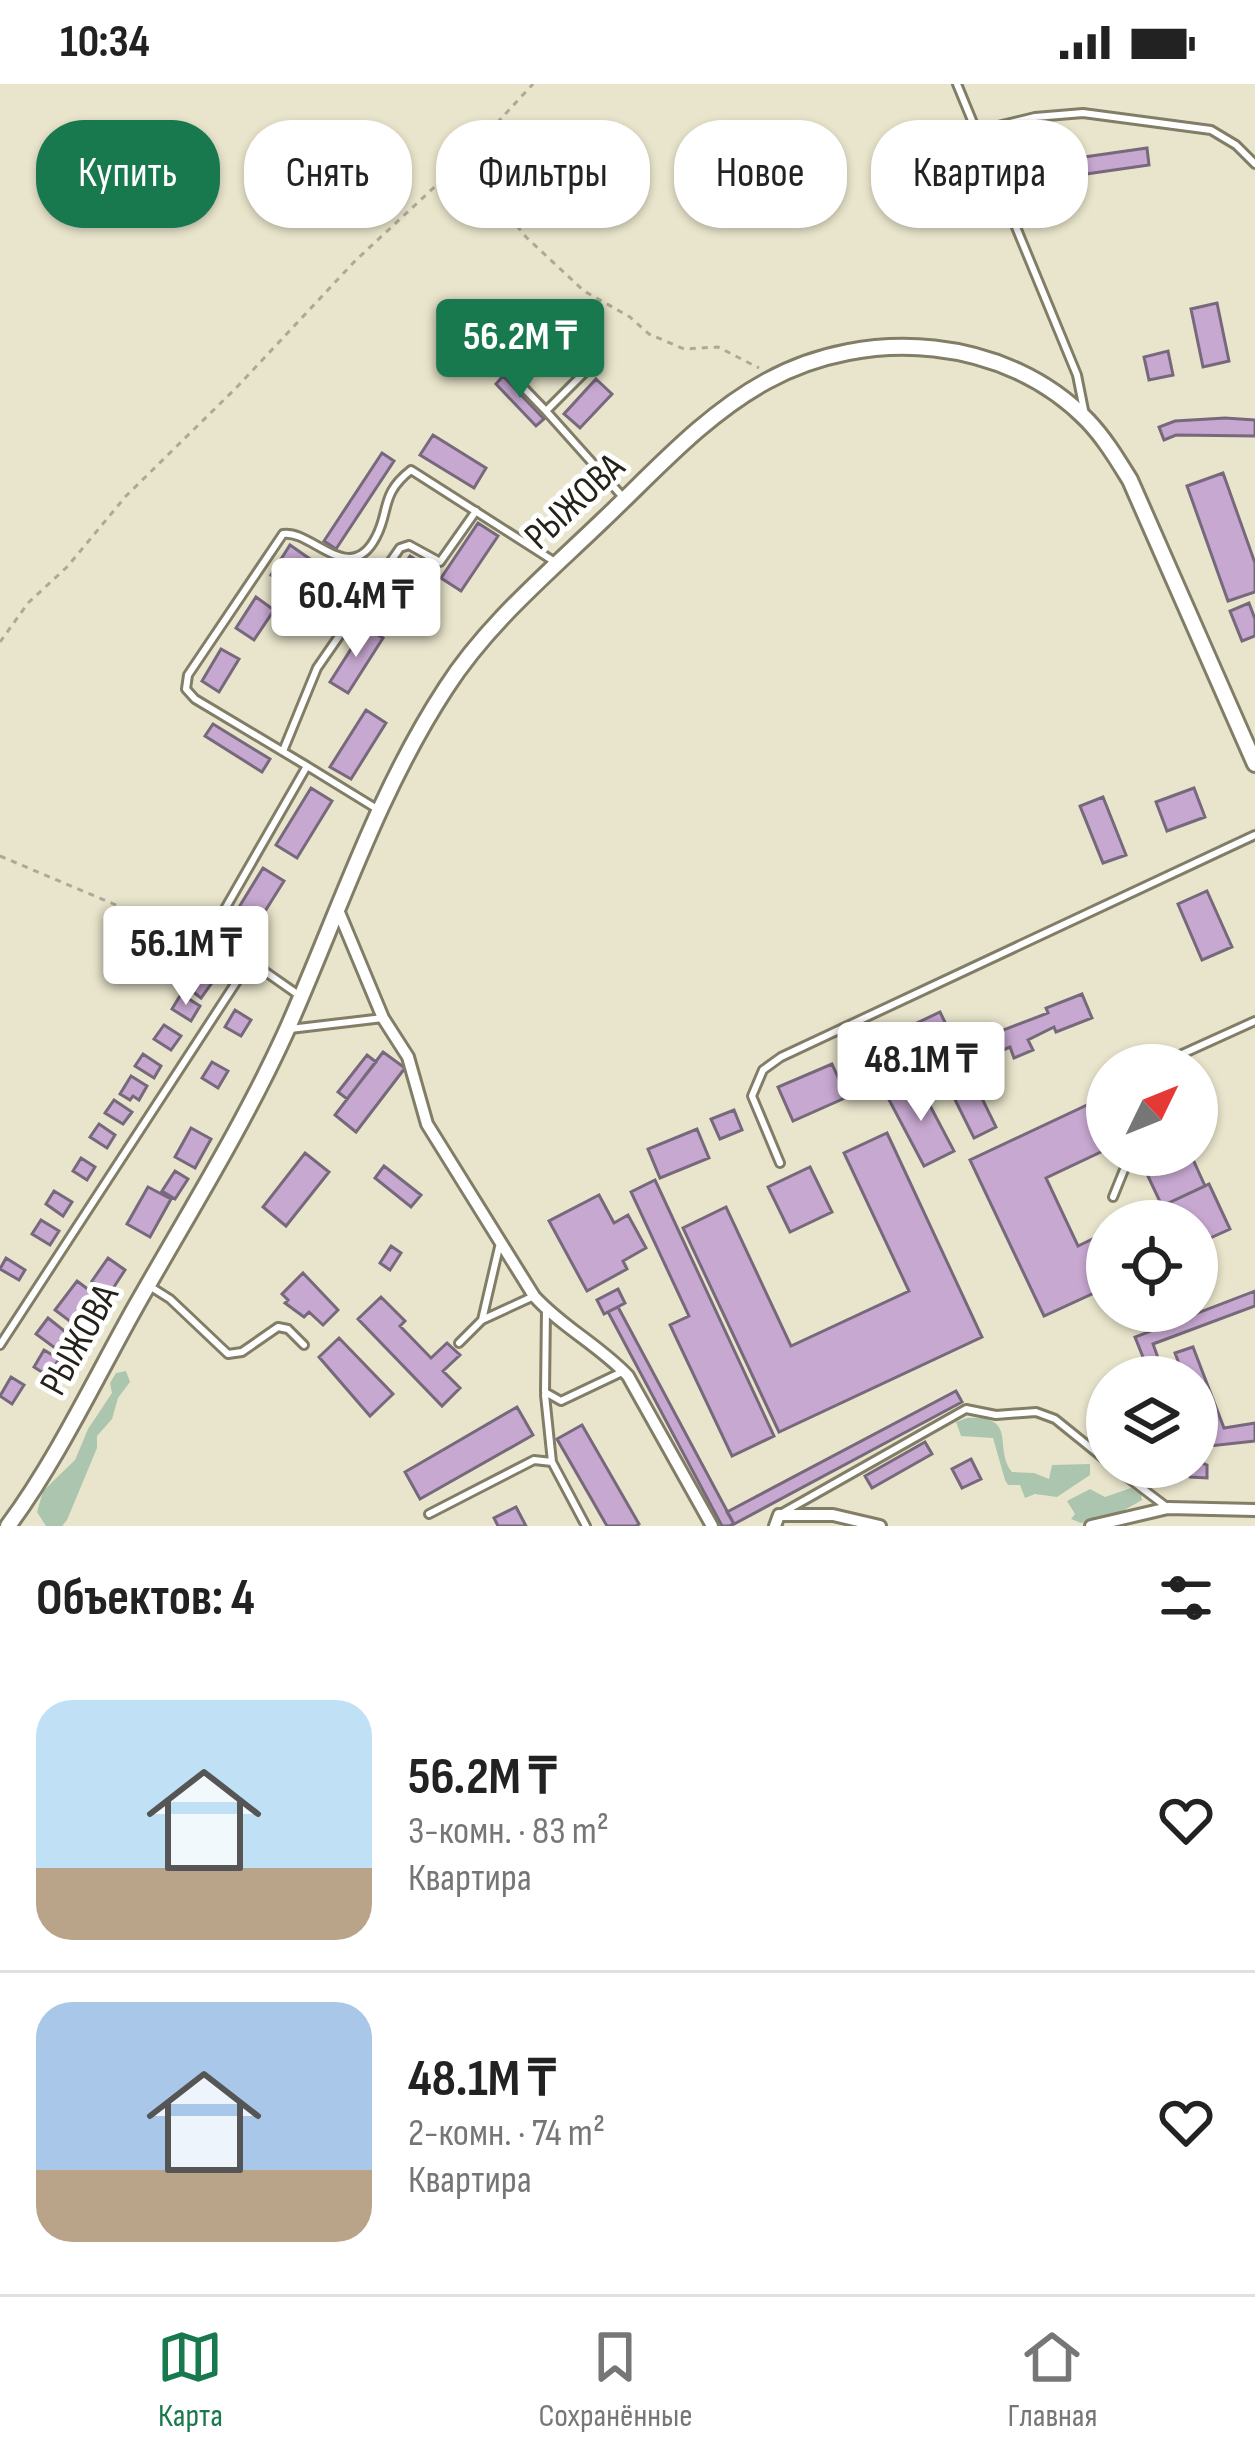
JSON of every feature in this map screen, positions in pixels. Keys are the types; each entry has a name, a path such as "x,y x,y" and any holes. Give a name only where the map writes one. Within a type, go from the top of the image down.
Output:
{"street":[{"name":"РЫЖОВА","path":"16,1523 238,1128 287,1029 379,810 447,685 492,629 557,564 702,428 772,378 856,349 898,345 938,349 1016,372 1086,419 1110,446 1130,480 1255,764"},
{"path":"338,910 383,1018 408,1057 427,1124 534,1296 624,1371 712,1526"},
{"path":"1091,1526 1168,1508 1255,1510"},
{"path":"777,1520 833,1516 880,1526"}],"lane":[{"path":"957,84 972,120"},
{"path":"1026,120 1083,113 1211,130 1255,164"},
{"path":"1017,228 1077,375 1086,419"},
{"path":"546,411 586,370"},
{"path":"515,379 626,500"},
{"path":"379,810 195,699 186,689 188,675 283,534 298,534 329,554 354,556 373,543 385,502 411,470 557,564"},
{"path":"283,751 317,668 400,548 409,544 440,562 476,511"},
{"path":"300,997 210,935 307,766"},
{"path":"780,1163 752,1096 764,1070 781,1057 1255,836"},
{"path":"0,1345 250,962"},
{"path":"287,1029 383,1018"},
{"path":"1204,1044 1255,1021"},
{"path":"1113,1197 1122,1176"},
{"path":"482,1320 500,1243"},
{"path":"148,1285 170,1299 228,1354 242,1352 278,1328 289,1329 304,1346"},
{"path":"459,1343 482,1320 534,1296"},
{"path":"546,1309 545,1392 552,1462 586,1526"},
{"path":"545,1392 561,1401 624,1371"},
{"path":"777,1520 965,1409 996,1415 1036,1412 1055,1419 1086,1444"},
{"path":"429,1514 534,1460 552,1462"},
{"path":"1142,1488 1168,1508"}],"path":[{"path":"500,120 533,84"},
{"path":"0,642 28,603 67,567 126,496 355,261 436,186"},
{"path":"519,228 584,291 630,317 649,334 684,349 718,347 772,378"},
{"path":"0,856 142,916 178,920 210,935"}],"green space":[{"path":"126,1371 130,1382 118,1398 112,1419 97,1436 97,1448 67,1520 62,1526 46,1526 37,1512 43,1491 75,1460 88,1429 112,1393 110,1383 116,1373"},
{"path":"983,1418 999,1427 1012,1472 1049,1479 1052,1465 1086,1464 1086,1478 1057,1497 1035,1494 1025,1498 1020,1485 1008,1485 1005,1480 993,1438 961,1436 956,1422"},
{"path":"1131,1488 1142,1500 1119,1513 1081,1523 1071,1519 1075,1514 1067,1501 1090,1489 1105,1497"}],"building":[{"path":"1147,148 1149,165 1088,174 1088,156"},
{"path":"1217,303 1229,361 1203,367 1191,309"},
{"path":"1168,351 1173,375 1149,380 1144,357"},
{"path":"503,376 544,419 536,426 496,384"},
{"path":"596,379 612,394 580,428 564,414"},
{"path":"1255,420 1255,436 1176,435 1164,440 1159,427 1175,421"},
{"path":"433,435 486,468 474,488 420,455"},
{"path":"382,453 394,461 336,549 324,541"},
{"path":"1223,473 1255,563 1255,592 1228,601 1187,486"},
{"path":"478,523 498,536 461,591 441,578"},
{"path":"290,545 310,559 291,588 271,575"},
{"path":"410,556 429,569 393,624 373,611"},
{"path":"256,597 274,610 254,640 236,628"},
{"path":"1249,603 1255,636 1242,641 1230,611"},
{"path":"365,627 383,638 348,693 330,682"},
{"path":"221,649 239,659 219,692 202,681"},
{"path":"366,710 386,723 351,779 330,767"},
{"path":"213,724 270,759 262,772 205,736"},
{"path":"311,788 332,801 297,858 276,845"},
{"path":"1194,788 1205,817 1167,831 1156,802"},
{"path":"1103,797 1126,855 1103,863 1080,806"},
{"path":"263,868 284,881 245,943 225,930"},
{"path":"1207,891 1232,947 1202,960 1178,904"},
{"path":"198,975 211,984 201,998 188,988"},
{"path":"181,994 200,1006 191,1021 172,1009"},
{"path":"1082,994 1092,1018 1056,1032 1054,1027 1028,1040 1033,1050 1014,1058 1010,1047 1003,1050 1000,1044 978,1057 972,1042 1048,1013 1046,1008"},
{"path":"235,1010 251,1020 241,1036 225,1027"},
{"path":"940,1012 996,1127 974,1138 917,1023"},
{"path":"164,1025 181,1036 171,1050 154,1039"},
{"path":"886,1038 902,1072 867,1088 852,1054"},
{"path":"383,1052 405,1068 356,1132 335,1115"},
{"path":"143,1054 161,1066 154,1078 135,1066"},
{"path":"367,1055 376,1062 347,1099 338,1092"},
{"path":"212,1062 228,1071 218,1088 202,1078"},
{"path":"832,1064 847,1097 793,1121 778,1087"},
{"path":"131,1076 147,1086 139,1100 120,1094"},
{"path":"917,1081 954,1151 924,1166 887,1096"},
{"path":"114,1100 132,1112 123,1124 105,1113"},
{"path":"1086,1105 1086,1159 1046,1178 1078,1246 1086,1242 1086,1297 1044,1316 970,1160"},
{"path":"734,1110 742,1130 720,1139 711,1119"},
{"path":"99,1124 115,1135 107,1148 90,1137"},
{"path":"191,1128 211,1139 195,1168 175,1157"},
{"path":"697,1129 709,1158 660,1178 648,1149"},
{"path":"887,1133 982,1337 779,1432 683,1228 726,1207 791,1346 909,1291 844,1153"},
{"path":"305,1153 329,1172 286,1226 263,1207"},
{"path":"81,1158 95,1167 87,1180 73,1171"},
{"path":"384,1166 421,1195 411,1207 375,1178"},
{"path":"810,1167 832,1212 790,1232 768,1187"},
{"path":"175,1171 188,1179 175,1199 162,1191"},
{"path":"1148,1176 1200,1176 1205,1186 1175,1200 1159,1200"},
{"path":"655,1180 774,1436 732,1456 670,1325 689,1316 631,1192"},
{"path":"1209,1184 1216,1200 1175,1200"},
{"path":"148,1187 171,1199 150,1237 127,1224"},
{"path":"54,1191 72,1202 63,1216 46,1204"},
{"path":"599,1195 614,1223 628,1215 646,1248 623,1261 627,1269 587,1291 549,1221"},
{"path":"1218,1203 1230,1229 1218,1234"},
{"path":"41,1220 59,1231 50,1245 32,1234"},
{"path":"391,1246 401,1253 390,1270 380,1263"},
{"path":"6,1258 25,1270 19,1280 0,1269"},
{"path":"108,1258 125,1270 110,1293 92,1281"},
{"path":"303,1273 338,1310 323,1325 309,1312 304,1317 285,1303 288,1300 282,1294"},
{"path":"77,1281 93,1293 71,1322 55,1310"},
{"path":"618,1289 625,1303 604,1314 597,1300"},
{"path":"1255,1291 1255,1306 1218,1320 1218,1305"},
{"path":"381,1297 405,1321 400,1326 431,1358 447,1343 460,1355 443,1371 460,1388 442,1406 358,1319"},
{"path":"618,1307 734,1524 722,1526 608,1312"},
{"path":"48,1318 67,1333 55,1348 36,1334"},
{"path":"1148,1332 1185,1332 1153,1344 1157,1356 1143,1356 1135,1337"},
{"path":"339,1338 393,1394 370,1416 319,1357"},
{"path":"1193,1347 1196,1356 1176,1356"},
{"path":"44,1350 59,1359 48,1376 34,1367"},
{"path":"11,1377 24,1385 12,1404 0,1396"},
{"path":"956,1391 962,1402 734,1524 727,1512"},
{"path":"517,1407 533,1435 420,1499 405,1472"},
{"path":"1218,1412 1224,1428 1255,1423 1255,1441 1218,1445"},
{"path":"582,1425 636,1526 607,1526 557,1439"},
{"path":"925,1442 932,1454 872,1488 865,1476"},
{"path":"971,1459 981,1479 962,1488 952,1469"},
{"path":"516,1507 526,1526 498,1526 494,1518"}]}
